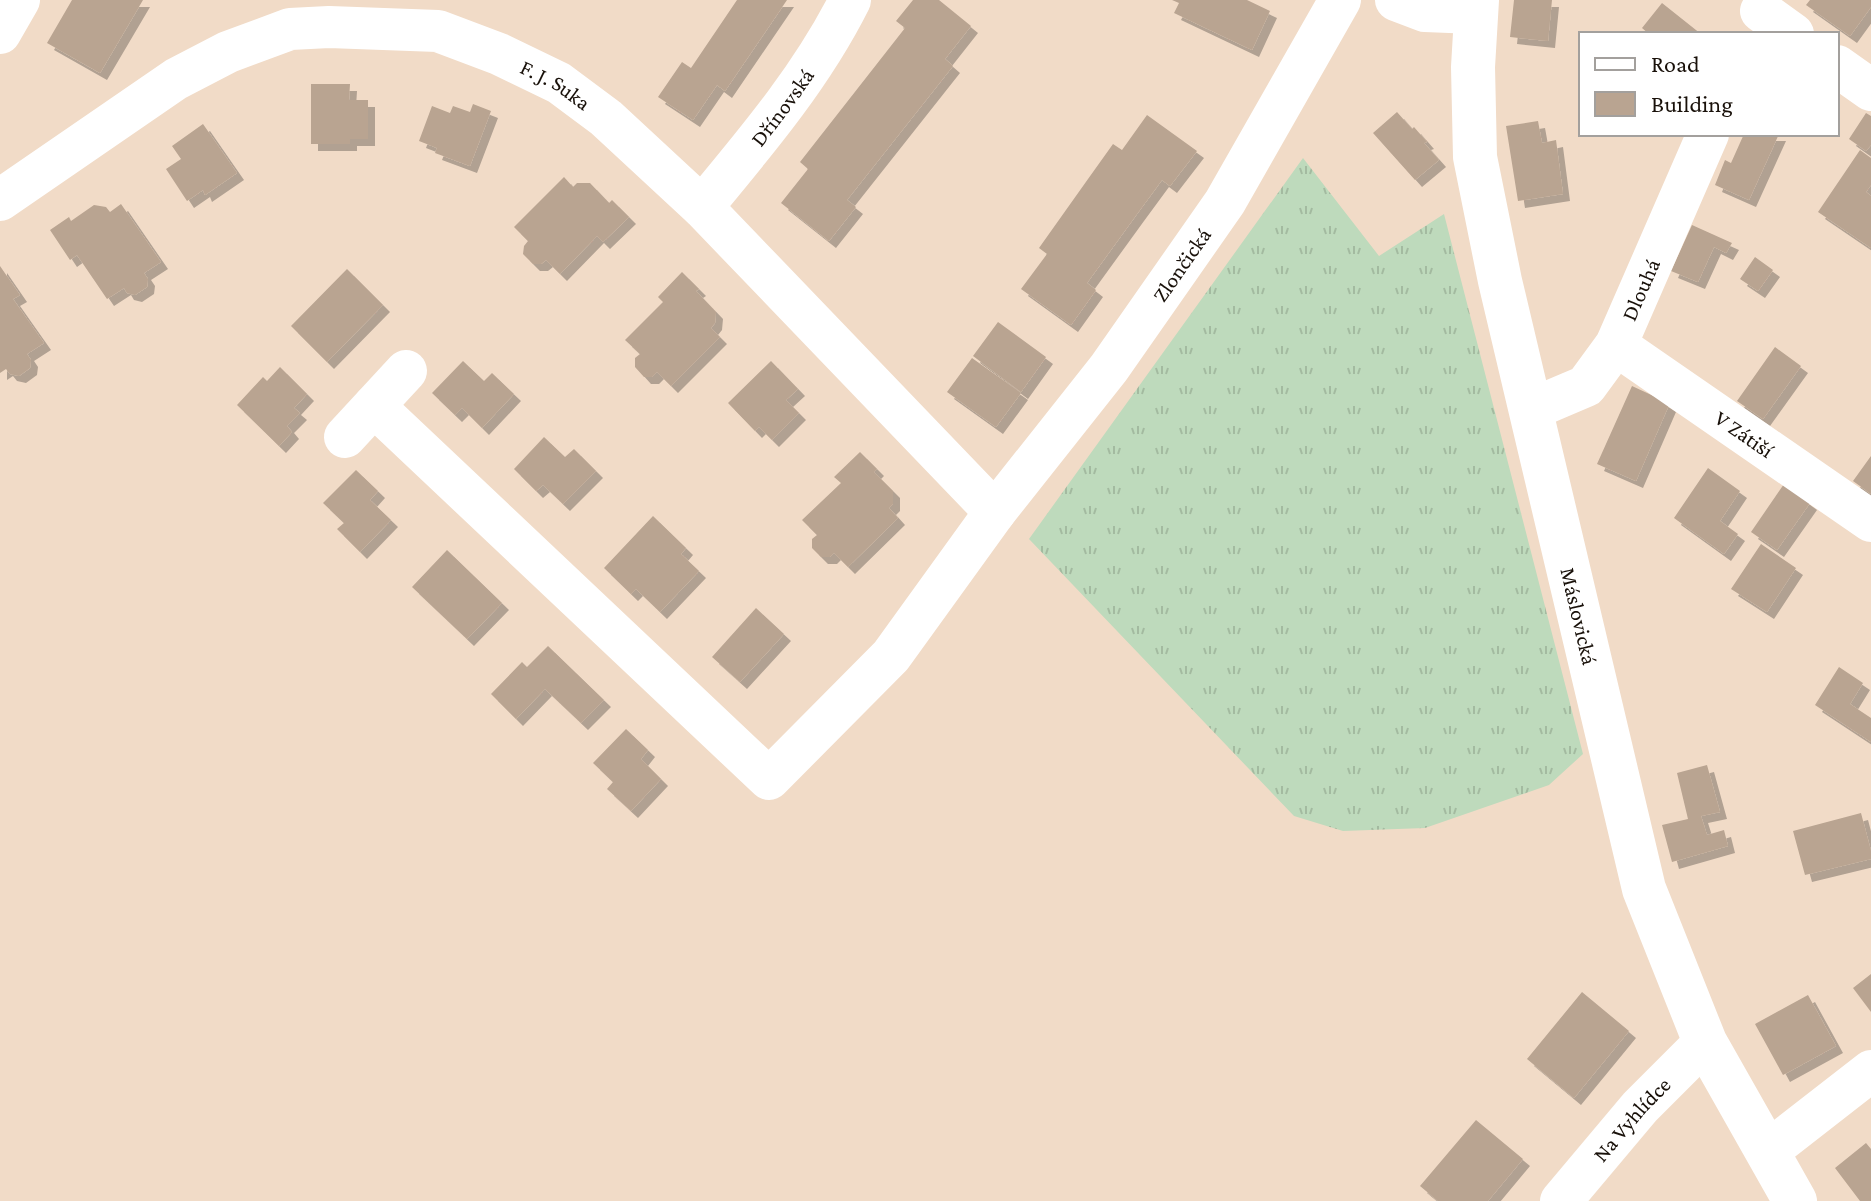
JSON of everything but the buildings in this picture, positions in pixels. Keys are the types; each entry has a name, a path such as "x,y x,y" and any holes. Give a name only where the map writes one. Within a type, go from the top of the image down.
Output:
{"street":[{"path":"0,33 19,0"},
{"name":"Dřínovská","path":"702,207 802,80 850,0"},
{"name":"Zlončická","path":"374,406 769,779 891,656 995,512 1109,368 1225,202 1340,0"},
{"path":"1396,0 1425,11 1476,6"},
{"name":"Máslovická","path":"1476,6 1473,67 1475,157 1500,281 1644,889 1705,1042 1795,1201"},
{"name":"F. J. Suka","path":"1,197 176,79 228,52 290,29 444,16 499,54 559,83 606,118 702,207 995,512"},
{"path":"1839,67 1871,90"},
{"name":"Dlouhá","path":"1532,409 1586,386 1616,345 1707,136"},
{"name":"V Zátiší","path":"1616,345 1871,521"},
{"path":"345,437 406,371"},
{"name":"Na Vyhlídce","path":"1561,1201 1640,1107 1705,1042"},
{"path":"1767,1152 1871,1071"}],"green space":[{"path":"1303,158 1379,256 1444,214 1583,754 1549,785 1425,828 1343,831 1294,816 1029,539"}]}
